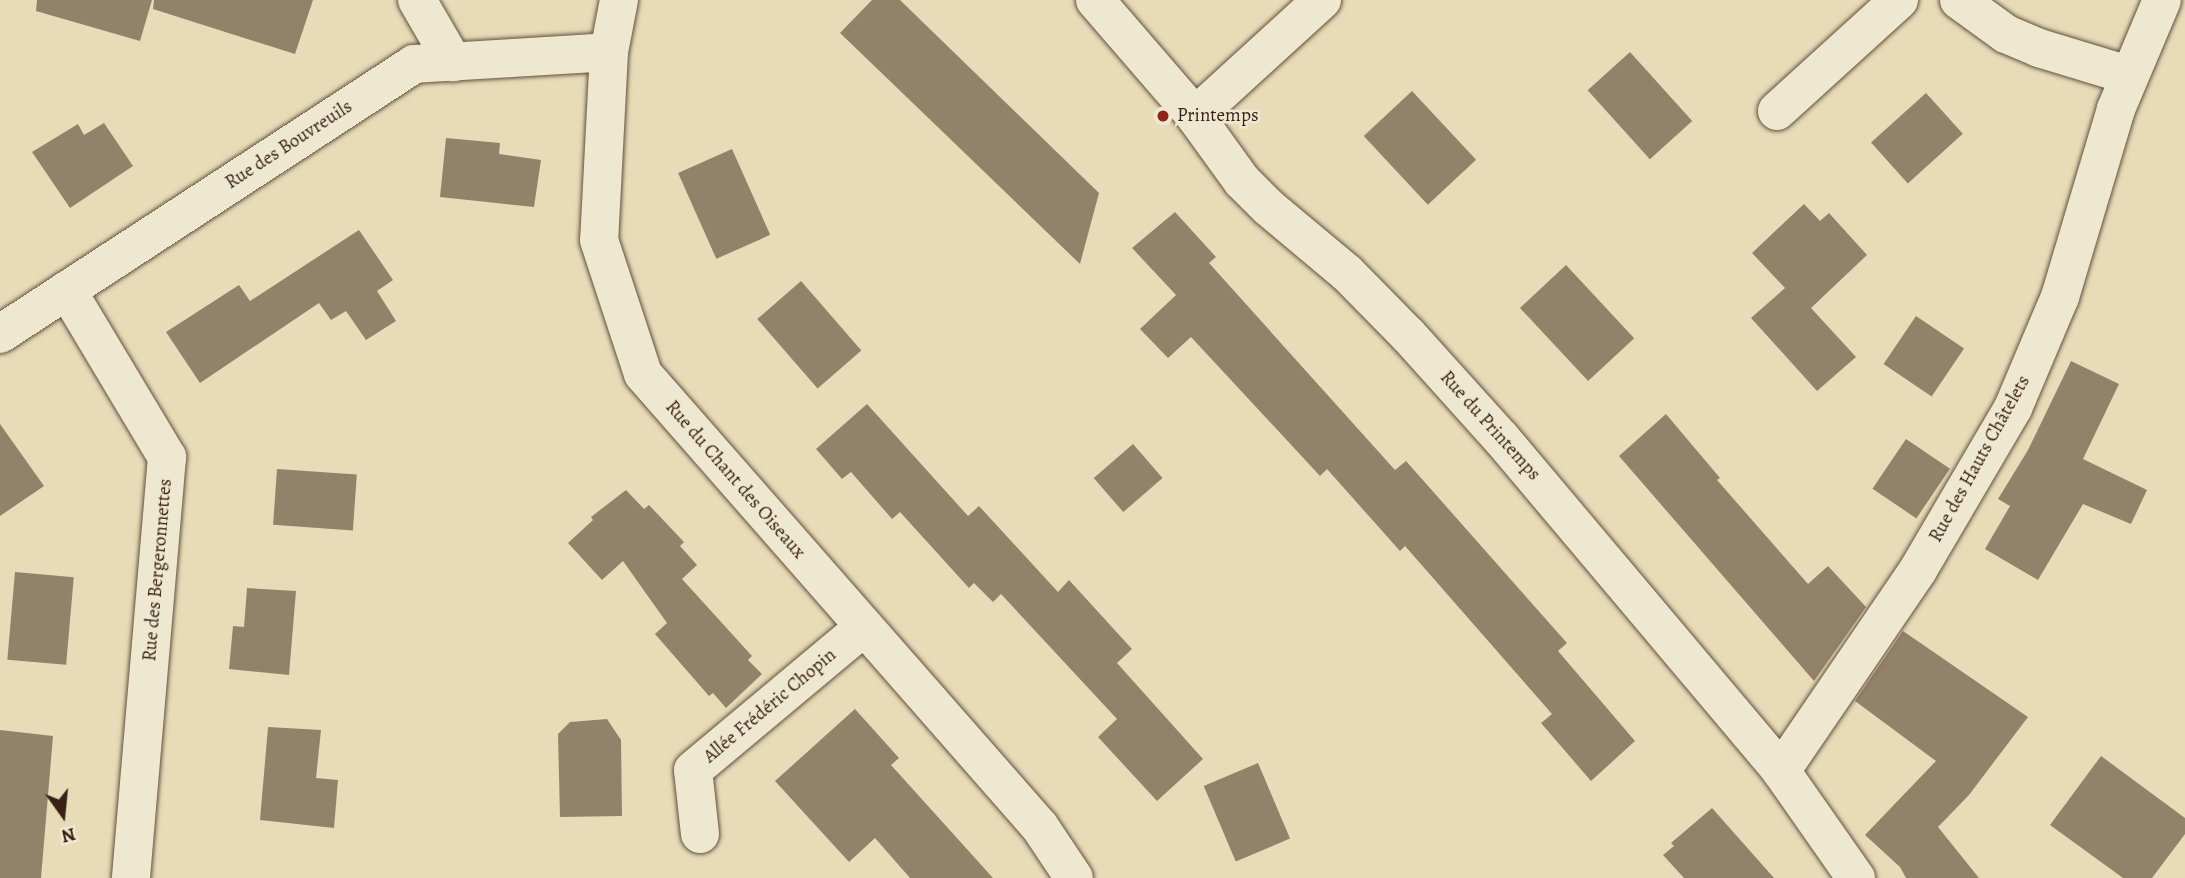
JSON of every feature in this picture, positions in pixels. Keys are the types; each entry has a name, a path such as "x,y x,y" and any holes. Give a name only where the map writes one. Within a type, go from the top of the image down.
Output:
{"street":[{"path":"417,0 453,62"},
{"name":"Rue du Chant des Oiseaux","path":"620,0 609,52 599,240 643,374 1040,827 1074,878"},
{"name":"Rue du Printemps","path":"1096,0 1195,116 1242,181 1356,282 1501,438 1781,771 1856,878"},
{"path":"1195,116 1322,0"},
{"path":"1777,111 1899,0"},
{"path":"1959,0 2006,34 2039,48 2128,75"},
{"name":"Rue des Hauts Châtelets","path":"1781,771 1918,570 2013,408 2060,297 2128,75 2162,0"},
{"name":"Rue des Bouvreuils","path":"0,334 414,64 609,52"},
{"name":"Rue des Bergeronnettes","path":"67,290 167,457 131,878"},
{"name":"Allée Frédéric Chopin","path":"700,834 693,770 863,627"}],"building":[{"path":"37,0 152,0 140,41 36,11"},
{"path":"154,0 313,0 295,54 153,9"},
{"path":"872,0 900,0 1099,193 1080,264 840,33"},
{"path":"1630,52 1692,121 1650,159 1588,90"},
{"path":"1412,91 1476,160 1428,205 1364,136"},
{"path":"1926,93 1963,134 1908,183 1871,143"},
{"path":"104,123 133,166 70,208 32,152 78,124 84,135"},
{"path":"446,138 500,143 499,154 541,160 534,207 440,197"},
{"path":"732,149 770,235 716,259 678,173"},
{"path":"1804,204 1820,221 1829,213 1867,255 1811,308 1856,357 1817,391 1751,318 1785,288 1752,253"},
{"path":"1175,212 1216,257 1209,263 1395,470 1406,461 1567,643 1558,651 1635,741 1591,781 1541,723 1552,714 1405,546 1400,551 1327,469 1320,476 1191,337 1168,358 1140,329 1176,295 1132,248"},
{"path":"359,230 393,280 377,291 396,321 366,340 346,311 331,320 319,303 200,383 166,332 239,285 250,301"},
{"path":"1566,265 1634,338 1588,381 1520,308"},
{"path":"801,281 861,350 818,388 757,319"},
{"path":"1916,316 1964,348 1932,397 1884,364"},
{"path":"2071,361 2119,384 2083,459 2147,490 2131,524 2083,504 2038,580 1985,549 2010,506 1998,499 2028,450"},
{"path":"867,404 968,516 979,506 1058,592 1069,580 1132,649 1117,663 1203,759 1157,801 1098,737 1117,719 1001,594 993,602 974,583 969,588 900,512 892,519 851,472 842,479 816,449"},
{"path":"1666,414 1720,478 1717,480 1808,584 1828,566 1866,607 1814,681 1619,456"},
{"path":"0,424 44,486 0,516"},
{"path":"1906,439 1950,469 1916,518 1872,489"},
{"path":"1133,444 1163,478 1123,512 1094,478"},
{"path":"277,469 357,475 353,530 273,525"},
{"path":"626,490 644,509 649,505 684,542 680,546 697,565 682,579 752,656 748,660 762,674 726,708 713,693 709,696 655,634 667,623 623,561 602,580 568,543 593,520 591,517"},
{"path":"15,572 74,577 66,665 7,660"},
{"path":"247,588 296,591 289,675 229,669 233,626 244,627"},
{"path":"1903,631 2028,717 1969,795 1938,827 1979,878 1906,878 1900,867 1865,835 1936,761 1855,701"},
{"path":"855,709 899,758 891,765 993,878 910,878 875,838 849,862 775,781"},
{"path":"607,719 621,740 622,816 560,817 558,734 570,722"},
{"path":"268,727 321,730 316,778 338,780 334,828 260,820"},
{"path":"0,730 53,736 41,878 0,878"},
{"path":"2101,756 2185,818 2185,834 2152,878 2123,878 2050,825"},
{"path":"1258,763 1290,838 1236,862 1204,786"},
{"path":"1712,808 1774,878 1684,878 1663,855 1674,846 1671,843"}],"place":[{"name":"Printemps","path":"1163,116"}]}
